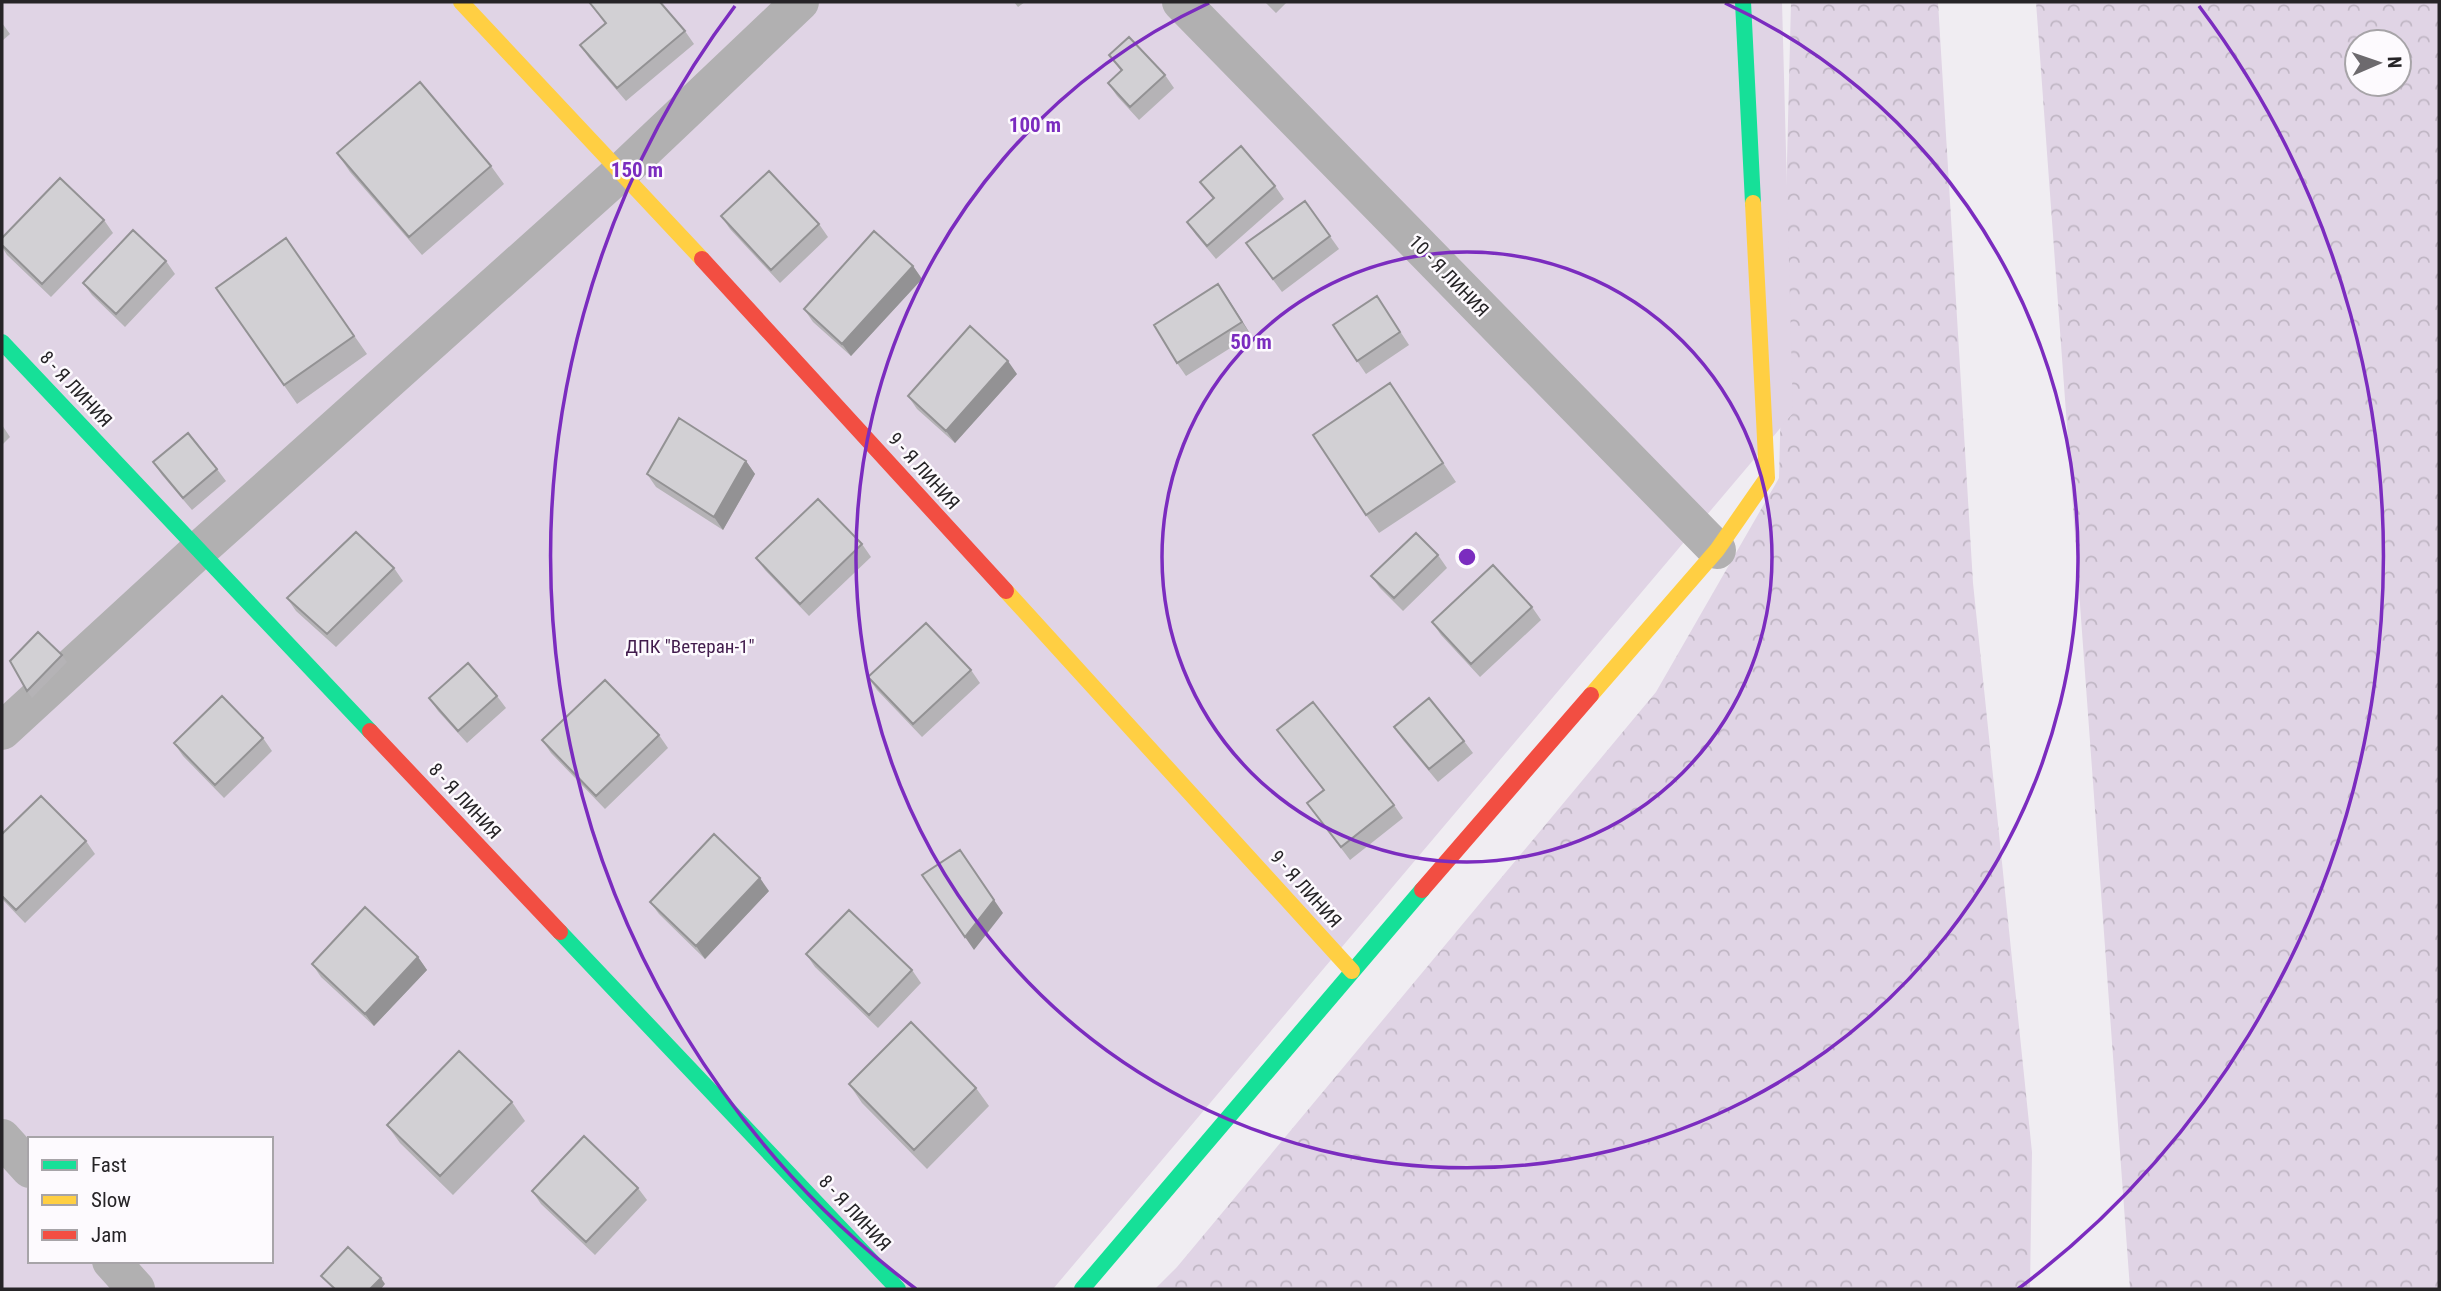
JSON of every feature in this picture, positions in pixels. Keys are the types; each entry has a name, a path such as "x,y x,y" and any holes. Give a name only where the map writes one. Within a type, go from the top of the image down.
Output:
{"street":[{"name":"9 - Я ЛИНИЯ","path":"461,2 622,171 1352,971"},
{"path":"2,731 199,550 622,171 800,2"},
{"name":"10 - Я ЛИНИЯ","path":"1181,2 1717,551"},
{"path":"1082,1289 1352,971 1717,551 1767,478 1743,2"},
{"name":"8 - Я ЛИНИЯ","path":"2,342 898,1289"},
{"path":"2,1138 28,1167"},
{"path":"113,1263 136,1289"}],"green space":[{"name":"ДПК \"Ветеран-1\"","path":"2,2 1782,2 1793,413 1053,1289 2,1289"},
{"path":"1791,2 1938,2 1973,583 2032,1152 2030,1289 1155,1289 1177,1267 1656,692 1779,478"},
{"path":"2036,2 2439,2 2439,1289 2130,1289"}],"building":[{"path":"591,2 660,2 685,31 617,88 580,45 606,23"},
{"path":"1129,37 1165,75 1130,107 1108,83 1122,70 1109,55"},
{"path":"420,82 491,166 409,237 337,153"},
{"path":"1241,146 1275,186 1207,246 1187,222 1214,198 1200,182"},
{"path":"769,171 819,224 771,270 721,216"},
{"path":"60,178 104,220 42,284 2,245 2,238"},
{"path":"1305,201 1330,236 1273,279 1246,243"},
{"path":"133,230 166,261 116,314 83,283"},
{"path":"874,231 913,266 842,344 804,309"},
{"path":"286,238 354,336 284,385 216,288"},
{"path":"1218,284 1242,322 1177,363 1154,325"},
{"path":"1377,296 1400,332 1357,361 1333,325"},
{"path":"970,326 1008,361 946,431 908,396"},
{"path":"1390,383 1443,463 1366,515 1313,435"},
{"path":"679,418 746,461 714,517 647,474"},
{"path":"188,433 217,469 183,498 153,462"},
{"path":"818,499 862,544 800,604 756,558"},
{"path":"356,532 394,568 327,634 287,598"},
{"path":"1416,533 1438,555 1394,598 1371,576"},
{"path":"1493,565 1532,607 1471,664 1432,622"},
{"path":"926,623 971,670 913,724 868,677"},
{"path":"38,632 62,655 27,691 10,661"},
{"path":"468,663 497,696 458,731 429,698"},
{"path":"605,680 659,735 596,796 542,740"},
{"path":"222,696 263,738 215,785 174,743"},
{"path":"1429,698 1464,741 1429,769 1394,727"},
{"path":"1313,702 1394,805 1341,847 1307,803 1324,790 1277,730"},
{"path":"41,796 86,841 16,910 2,896 2,834"},
{"path":"714,834 760,878 696,946 650,902"},
{"path":"960,850 994,900 965,937 922,875"},
{"path":"365,907 418,957 365,1014 312,964"},
{"path":"849,910 912,970 869,1015 806,954"},
{"path":"911,1022 976,1088 914,1150 849,1084"},
{"path":"459,1051 512,1102 440,1176 387,1125"},
{"path":"584,1136 638,1188 586,1242 532,1191"},
{"path":"348,1247 381,1278 370,1289 335,1289 321,1276"}],"traffic: fast":[{"path":"1743,2 1753,203"},
{"path":"2,342 370,731"},
{"path":"1082,1289 1422,890"},
{"path":"560,932 898,1289"}],"traffic: slow":[{"path":"461,2 702,259"},
{"path":"1591,695 1717,550 1767,478 1753,203"},
{"path":"1006,591 1352,971"}],"traffic: jam":[{"path":"702,259 1006,591"},
{"path":"1422,890 1591,695"},
{"path":"370,731 560,932"}]}
